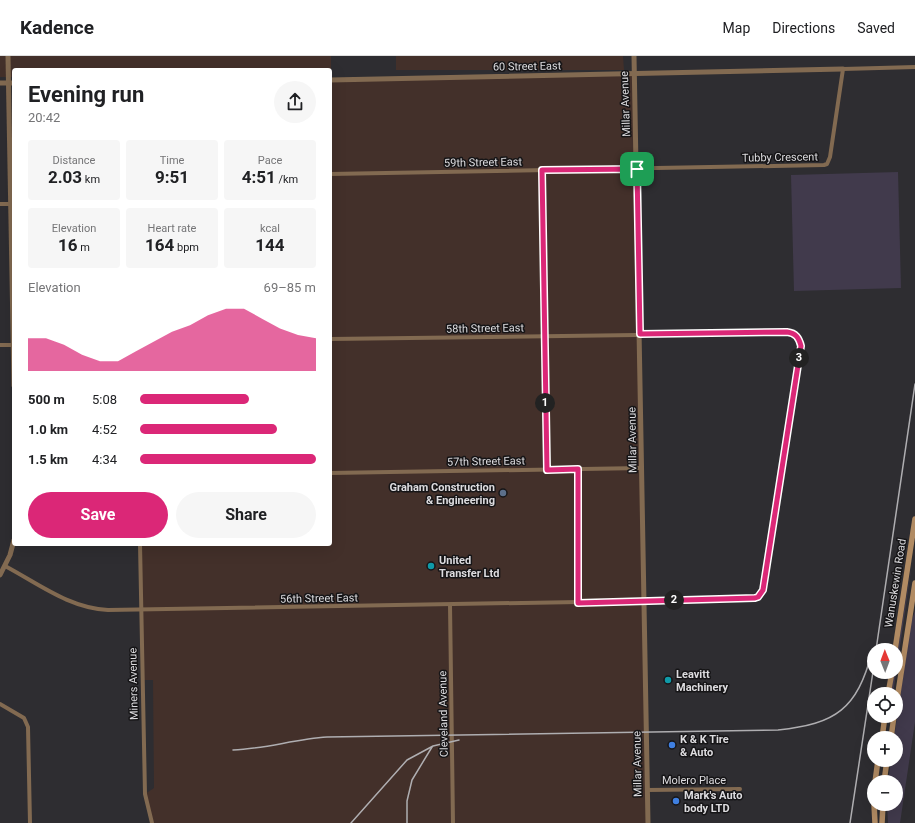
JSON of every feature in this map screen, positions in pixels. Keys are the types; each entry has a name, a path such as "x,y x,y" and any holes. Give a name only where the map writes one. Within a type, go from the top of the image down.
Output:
{"main road":[{"name":"Wanuskewin Road","path":"896,643 912,557 915,520"},
{"name":"Wanuskewin Road","path":"899,687 915,583"},
{"path":"874,811 874,823"},
{"path":"882,823 883,811"}],"street":[{"path":"8,56 11,83 12,251"},
{"name":"Millar Avenue","path":"634,56 648,823"},
{"path":"844,69 915,67"},
{"name":"60 Street East","path":"332,80 634,75 844,69"},
{"name":"Tubby Crescent","path":"637,169 820,166 827,164 830,157 844,69"},
{"path":"0,83 11,83"},
{"name":"59th Street East","path":"332,174 637,169"},
{"path":"542,170 547,470"},
{"path":"0,204 11,204"},
{"name":"58th Street East","path":"332,339 787,332 797,336 801,346 761,594 758,597 751,599 644,601"},
{"path":"0,345 12,345"},
{"name":"57th Street East","path":"332,472 642,468"},
{"path":"578,469 578,603"},
{"path":"0,575 5,566 12,546"},
{"name":"Miners Avenue","path":"140,546 145,794 152,823"},
{"name":"56th Street East","path":"5,566 75,605 97,610 644,601"},
{"name":"Cleveland Avenue","path":"450,605 453,823"},
{"path":"0,704 24,718 28,727 30,823"},
{"name":"Molero Place","path":"648,790 740,789"}],"shaded area":[{"path":"0,56 331,56 331,68 12,68 12,77 0,77"},
{"path":"396,56 623,56 624,70 396,70"},
{"path":"634,75 648,823 152,823 145,794 154,788 153,680 142,680 140,546 332,546 332,80"},
{"path":"898,172 901,288 794,291 791,175"},
{"path":"911,569 900,643 899,643"},
{"path":"915,611 915,722 903,803 903,775 889,775 890,767 903,767 903,731 895,731 896,723 903,723 903,687 901,687 911,622"},
{"path":"893,679 895,679 894,687 892,687"},
{"path":"887,811 902,811 900,823 888,823"}],"railway":[{"path":"877,643 915,384"},
{"path":"233,750 257,748 327,737 778,730 815,723 829,718 841,710 851,700 859,687 867,668"},
{"path":"850,823 872,679"},
{"path":"351,823 407,760 433,746 459,740"},
{"path":"407,823 407,801 412,780 432,747"}],"place":[{"name":"Graham Construction & Engineering","path":"503,493"},
{"name":"United Transfer Ltd","path":"431,566"},
{"name":"Leavitt Machinery","path":"668,680"},
{"name":"K & K Tire & Auto","path":"672,745"},
{"name":"Mark's Auto body LTD","path":"676,801"}],"route":[{"path":"637,169 640,334 787,332 797,336 800,340 801,346 763,590 758,597 755,598 578,603 578,469 547,470 542,170 637,169"}]}
